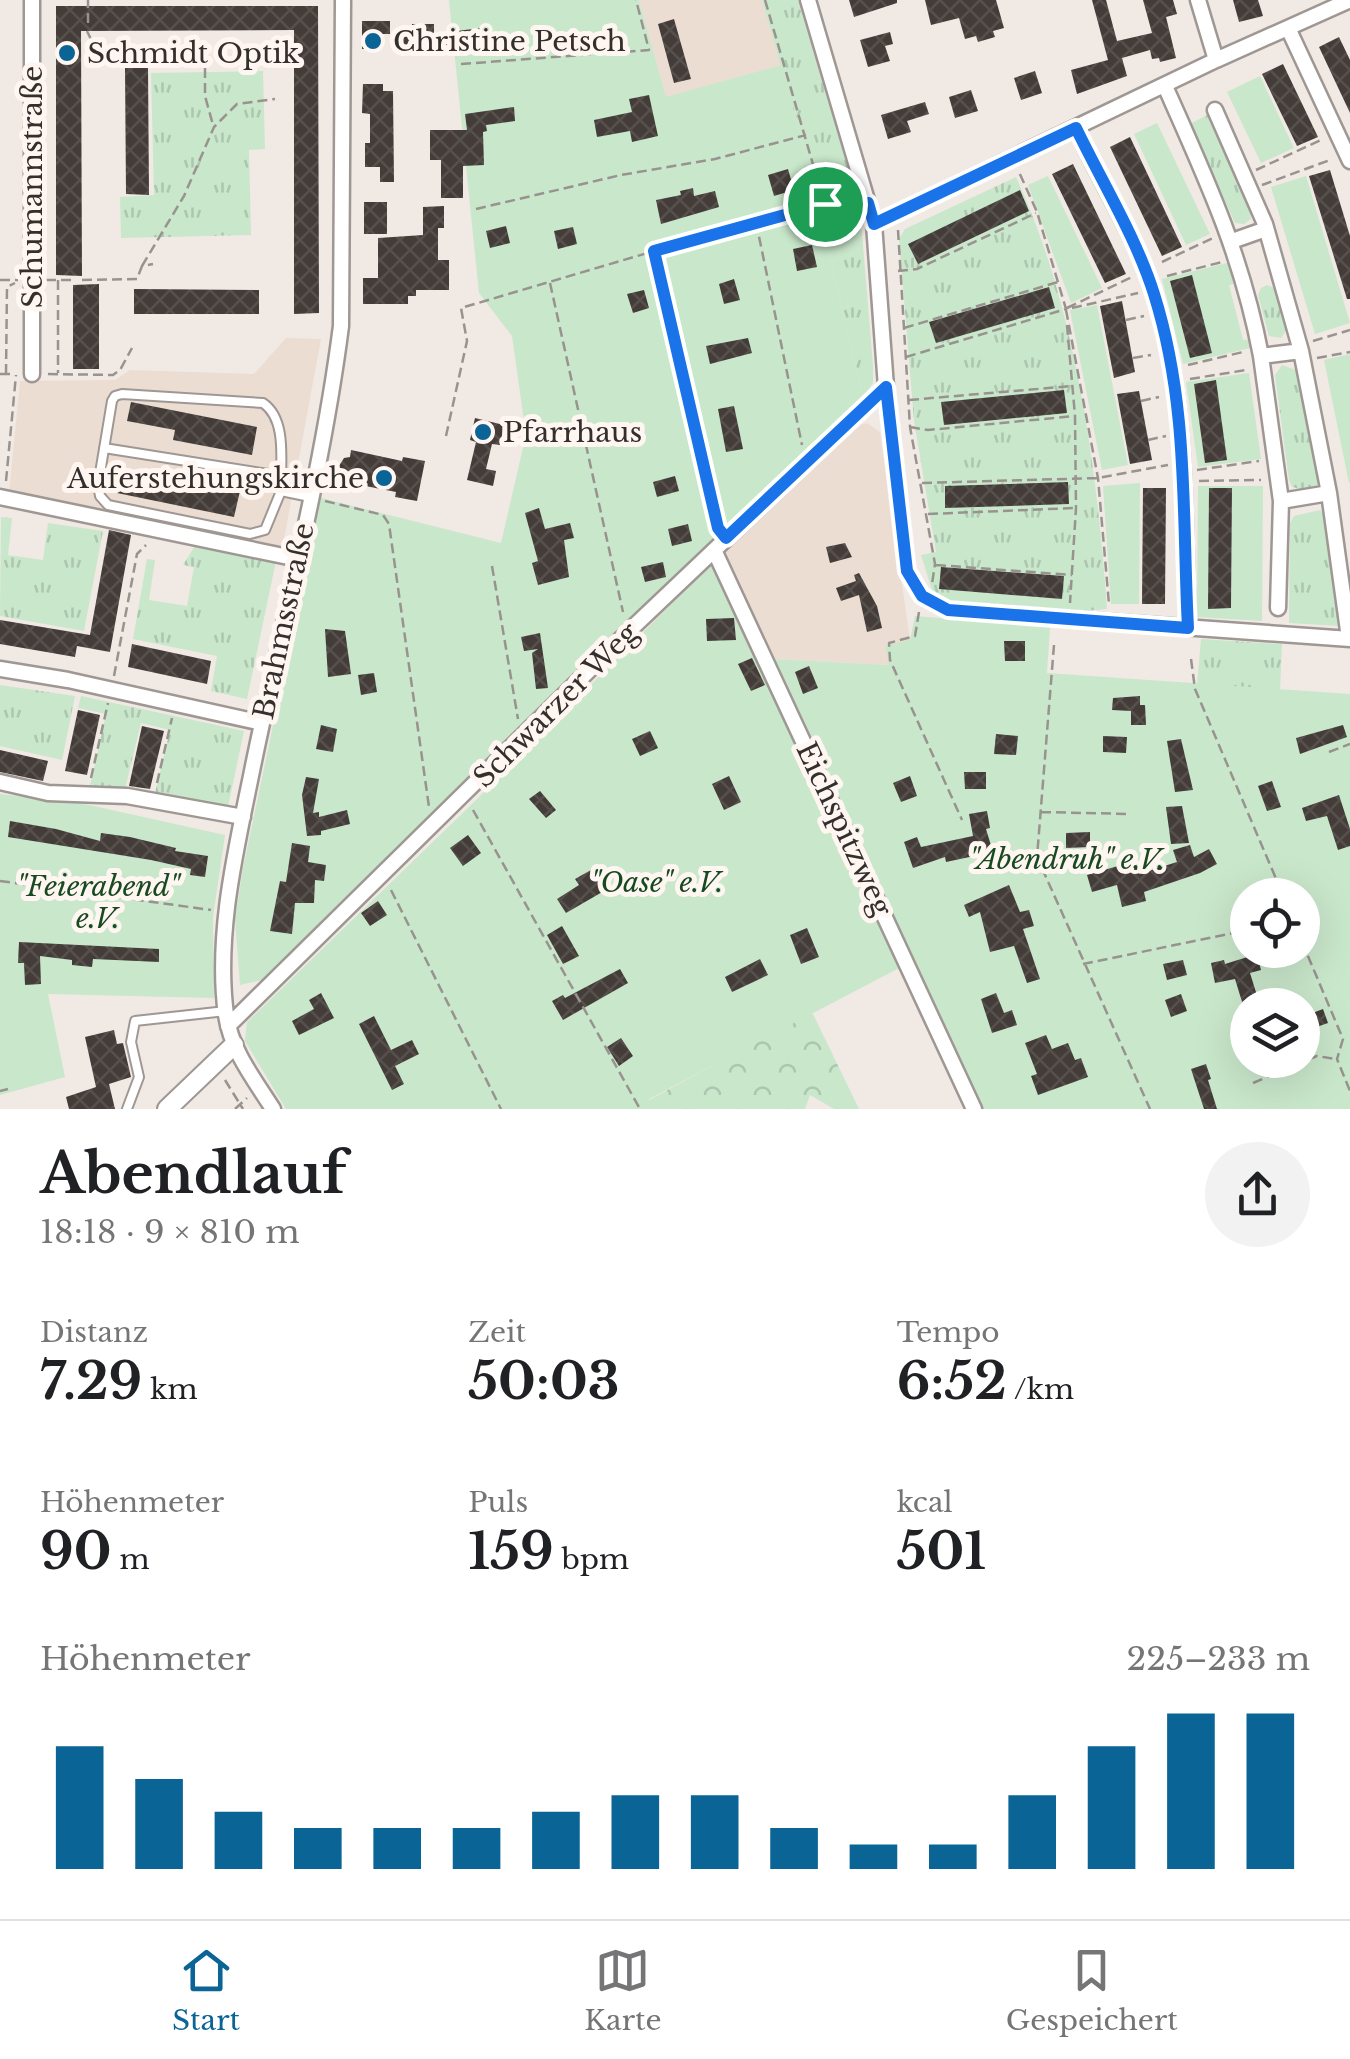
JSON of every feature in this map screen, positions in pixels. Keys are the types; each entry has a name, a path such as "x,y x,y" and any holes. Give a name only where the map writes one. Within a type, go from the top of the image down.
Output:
{"street":[{"name":"Schumannstraße","path":"32,0 26,280 32,374"},
{"name":"Brahmsstraße","path":"273,1109 234,1046 227,1019 227,909 341,326 343,0"},
{"path":"808,0 874,224 886,387 907,571 948,610 1350,638 1330,493 1302,352 1266,228 1215,110"},
{"path":"1198,0 1216,60"},
{"path":"874,224 1350,0"},
{"path":"1288,28 1349,157"},
{"path":"1165,86 1232,241 1261,357 1281,500 1278,608"},
{"path":"1076,128 1155,284 1173,382 1182,472 1188,628"},
{"path":"1232,241 1266,228"},
{"path":"1261,357 1302,352"},
{"name":"Schwarzer Weg","path":"227,1019 886,387"},
{"path":"1281,500 1330,493"},
{"path":"6,498 298,559"},
{"name":"Eichspitzweg","path":"714,550 974,1109"},
{"path":"0,669 262,723"},
{"path":"0,782 48,793 153,799 243,816"},
{"path":"167,1109 234,1046"}],"lane":[{"path":"115,396 263,403 271,408 278,429 280,476 281,490 265,530 250,534 114,508 102,500 98,490 115,396"},
{"path":"104,448 280,476"},
{"path":"281,490 310,497"},
{"path":"127,1109 140,1076 131,1042 135,1021 227,1019"}],"path":[{"path":"88,0 88,22"},
{"path":"461,64 649,50 636,0"},
{"path":"765,0 825,204"},
{"path":"88,31 96,52"},
{"path":"205,52 205,96 214,127"},
{"path":"82,280 137,279 184,196 214,127 237,104 275,99"},
{"path":"1248,182 1338,132"},
{"path":"476,209 806,136"},
{"path":"1248,182 1349,157"},
{"path":"1019,170 1037,212 1066,309 1098,478 1109,611"},
{"path":"446,436 467,341 461,308 756,221 825,204 868,203"},
{"path":"898,271 917,269 1037,212"},
{"path":"756,221 802,445 812,455"},
{"path":"900,226 896,232 910,427 934,564 915,636 889,643 890,660 962,820"},
{"path":"654,251 718,528 726,538"},
{"path":"904,358 1238,258"},
{"path":"142,266 154,264"},
{"path":"6,374 7,287 26,280 73,280"},
{"path":"58,280 58,374"},
{"path":"550,281 626,623"},
{"path":"902,328 1058,282"},
{"path":"1066,309 1076,479 1070,604"},
{"path":"1126,320 1160,313"},
{"path":"1302,352 1350,330"},
{"path":"32,374 113,375 132,348"},
{"path":"1133,358 1168,352"},
{"path":"1302,352 1350,352"},
{"path":"1173,382 1261,357"},
{"path":"1141,401 1173,382 1261,357"},
{"path":"0,374 16,374 6,498"},
{"path":"908,400 1072,386"},
{"path":"910,427 928,430 1075,416"},
{"path":"921,483 1098,478 1276,459"},
{"path":"1182,472 1278,480"},
{"path":"310,497 383,515 389,524 429,806"},
{"path":"926,514 1076,508"},
{"path":"87,794 137,554 162,530"},
{"path":"934,564 1072,575"},
{"path":"492,566 517,718"},
{"path":"1054,644 1039,868 1150,1109"},
{"path":"1191,659 1195,689 1276,878"},
{"path":"153,799 176,704"},
{"path":"1329,752 1350,744"},
{"path":"470,805 640,1109"},
{"path":"1040,812 1130,814"},
{"path":"0,881 208,910 227,909"},
{"path":"389,885 501,1109"},
{"path":"1083,964 1230,934"},
{"path":"1313,968 1344,1040 1337,1059 1350,1092"},
{"path":"1253,1082 1317,1056 1337,1059"},
{"path":"0,1091 8,1089"}],"shaded area":[{"path":"639,0 762,0 781,65 666,98"},
{"path":"286,338 321,339 282,550 9,494 20,381 115,380 130,370 254,374"},
{"path":"867,423 880,432 910,640 890,665 773,659 720,555 851,427"}],"green space":[{"path":"449,0 639,0 666,97 781,65 863,397 565,685 297,954 262,980 240,985 235,920 243,868 321,498 501,543 526,435 512,336 479,293"},
{"path":"762,0 798,0 853,186 862,233 873,366 873,383 863,397 801,137"},
{"path":"263,71 265,149 249,150 251,235 121,238 120,197 154,195 151,73"},
{"path":"1260,76 1294,148 1261,163 1227,92"},
{"path":"1207,115 1250,210 1251,219 1244,224 1235,223 1190,124"},
{"path":"1157,123 1210,234 1186,245 1134,134"},
{"path":"1048,176 1102,288 1071,303 1028,185"},
{"path":"1306,176 1350,323 1315,334 1271,187"},
{"path":"1016,177 1037,227 1069,334 1090,445 1107,609 1064,613 945,604 932,590 921,555 936,552 914,421 899,239 905,229"},
{"path":"1235,261 1240,282 1229,285 1243,340 1252,339 1254,347 1183,364 1162,279"},
{"path":"1267,285 1275,288 1287,329 1281,338 1269,336 1258,295"},
{"path":"1097,305 1128,465 1102,470 1070,310"},
{"path":"1350,354 1350,483 1349,483 1324,360"},
{"path":"1282,365 1299,371 1321,479 1316,486 1304,490 1292,487 1289,480 1275,375"},
{"path":"1249,373 1261,459 1198,467 1186,382"},
{"path":"1140,483 1139,604 1111,604 1103,486"},
{"path":"1198,486 1263,486 1262,621 1197,617"},
{"path":"1320,510 1329,528 1340,626 1289,623 1290,523 1294,516"},
{"path":"1,517 12,518 8,555 43,560 48,523 103,531 84,631 0,616"},
{"path":"196,544 276,561 247,699 211,691 217,656 133,639 147,559 155,560 149,600 187,606 194,567 183,565"},
{"name":"\"Oase\" e.V.","path":"714,561 903,966 649,1099 654,1109 286,1109 245,1041 247,1022"},
{"name":"\"Abendruh\" e.V.","path":"915,616 1050,627 1047,673 1350,694 1350,1109 980,1109 773,659 889,665 885,646 910,640"},
{"path":"1201,639 1282,644 1280,691 1197,685"},
{"path":"0,685 75,696 62,760 0,746"},
{"path":"81,696 244,731 228,807 155,793 170,730 141,723 125,789 90,786 106,714 78,708"},
{"name":"\"Feierabend\" e.V.","path":"0,794 80,803 225,835 213,917 214,998 48,994 65,1077 0,1095"},
{"path":"812,1012 859,1109 834,1109 810,1095 805,1109 654,1109 649,1100"}],"building":[{"path":"849,0 897,0 897,3 854,17"},
{"path":"925,0 996,0 1004,28 993,31 995,37 978,42 976,36 965,39 959,18 931,25"},
{"path":"1092,0 1106,0 1117,41 1152,33 1143,0 1173,0 1177,14 1166,17 1176,58 1160,62 1159,58 1152,59 1150,50 1122,58 1127,76 1077,94 1071,70 1108,60"},
{"path":"1233,0 1258,0 1263,16 1239,22"},
{"path":"56,6 318,6 319,313 294,314 294,30 81,31 82,276 56,275"},
{"path":"674,19 691,79 674,83 658,24"},
{"name":"Christine Petsch","path":"362,21 390,21 390,34 383,34 383,48 362,49"},
{"path":"412,24 434,24 434,34 480,28 483,41 400,47 399,37 412,36"},
{"path":"890,32 893,44 885,46 890,61 868,67 860,40"},
{"path":"1339,37 1350,60 1350,113 1319,47"},
{"path":"1283,64 1318,137 1297,146 1262,74"},
{"path":"125,67 148,67 149,195 126,194"},
{"path":"1035,71 1042,93 1021,100 1014,78"},
{"path":"363,84 383,84 383,91 393,91 394,182 380,182 380,167 365,167 370,114 362,113"},
{"path":"971,90 978,111 955,118 949,97"},
{"path":"649,95 658,136 632,142 630,131 597,137 594,120 632,112 629,99"},
{"path":"925,102 929,114 907,121 911,132 888,139 881,115"},
{"path":"514,107 515,121 486,125 484,165 463,166 463,198 441,198 441,160 430,160 430,130 467,130 465,114"},
{"path":"1130,137 1182,247 1162,256 1110,147"},
{"path":"1073,164 1126,274 1105,283 1052,174"},
{"path":"788,169 794,190 774,196 768,175"},
{"path":"1330,170 1350,236 1350,299 1309,176"},
{"path":"693,188 694,196 715,191 719,207 661,224 656,200"},
{"path":"1020,190 1029,211 918,264 908,244"},
{"path":"364,202 387,202 387,234 364,234"},
{"path":"444,206 444,228 438,228 438,260 449,260 449,290 416,290 416,296 408,296 408,304 363,304 363,278 378,278 378,238 423,235 423,207"},
{"path":"506,226 510,243 490,248 486,231"},
{"path":"573,227 577,244 558,249 554,231"},
{"path":"812,245 817,267 797,271 793,249"},
{"path":"1192,275 1212,353 1190,358 1170,281"},
{"path":"734,279 740,300 724,304 719,284"},
{"path":"99,284 99,369 73,369 73,285"},
{"path":"1049,287 1055,308 936,343 929,322"},
{"path":"134,289 259,290 259,314 134,314"},
{"path":"644,290 649,308 633,313 627,294"},
{"path":"1122,301 1135,372 1114,378 1100,306"},
{"path":"748,338 752,353 710,364 706,346"},
{"path":"1216,380 1227,460 1205,463 1194,384"},
{"path":"1064,390 1067,413 944,425 941,402"},
{"path":"1139,391 1152,460 1130,464 1117,394"},
{"path":"131,402 257,427 252,455 173,440 175,430 127,421"},
{"path":"734,406 743,449 726,452 718,409"},
{"path":"475,418 504,425 500,445 492,444 486,469 496,471 493,486 467,480 476,442 470,440"},
{"name":"Auferstehungskirche","path":"351,450 402,461 403,457 425,461 417,501 395,497 396,492 345,482 339,466 344,458 350,457"},
{"path":"121,473 179,485 180,478 240,491 234,517 117,493"},
{"path":"675,476 679,491 657,497 653,482"},
{"path":"1068,482 1069,504 945,508 945,486"},
{"path":"1143,488 1166,488 1165,604 1142,604"},
{"path":"1209,488 1232,488 1231,608 1208,609"},
{"path":"539,508 545,529 570,523 574,538 564,540 569,577 538,585 532,563 538,561 525,513"},
{"path":"688,524 692,541 672,546 668,529"},
{"path":"109,530 131,535 110,652 77,646 75,657 0,644 0,620 90,635"},
{"path":"845,543 852,557 830,563 826,547"},
{"path":"663,562 666,577 645,582 641,567"},
{"path":"941,567 1064,576 1062,599 939,589"},
{"path":"859,573 877,606 882,628 867,632 859,595 841,601 836,588 856,581 854,575"},
{"path":"734,618 736,640 707,641 706,619"},
{"path":"325,629 345,631 351,674 328,677"},
{"path":"540,633 548,688 536,689 532,653 538,649 524,651 521,637"},
{"path":"1004,641 1025,641 1025,661 1005,661"},
{"path":"132,644 211,661 207,684 128,667"},
{"path":"752,658 765,685 751,691 738,664"},
{"path":"809,666 818,688 803,694 795,672"},
{"path":"374,673 377,692 361,695 358,675"},
{"path":"1140,696 1140,705 1145,705 1146,725 1131,725 1131,711 1112,710 1113,698"},
{"path":"78,710 100,715 87,775 65,771"},
{"path":"321,725 337,729 333,752 316,749"},
{"path":"1343,725 1347,737 1300,754 1296,738"},
{"path":"142,726 164,731 150,789 129,786"},
{"path":"650,731 658,748 640,756 632,739"},
{"path":"996,734 1018,736 1016,755 994,754"},
{"path":"1103,736 1127,737 1126,753 1103,752"},
{"path":"1181,739 1193,790 1175,792 1167,741"},
{"path":"0,750 48,761 43,781 0,772"},
{"path":"964,772 986,772 986,789 965,789"},
{"path":"729,776 741,802 724,810 712,784"},
{"path":"910,776 917,796 901,802 893,783"},
{"path":"306,777 319,779 313,813 319,812 319,817 347,810 350,824 307,836 302,795"},
{"path":"1272,781 1281,807 1267,811 1258,786"},
{"path":"540,791 556,810 546,818 529,799"},
{"path":"1339,795 1350,829 1350,846 1338,850 1327,816 1306,821 1302,808"},
{"path":"1182,806 1189,843 1171,844 1166,807"},
{"path":"987,811 990,828 986,829 993,852 946,862 945,857 913,868 904,842 917,837 921,847 973,836 969,814"},
{"path":"10,821 100,841 101,833 130,837 208,856 205,877 190,875 191,869 151,860 8,837"},
{"path":"1090,832 1090,847 1066,848 1066,833"},
{"path":"468,835 481,853 463,866 450,848"},
{"path":"292,843 310,846 308,862 326,865 324,881 315,880 314,903 295,903 292,934 270,931 280,881 286,882"},
{"path":"1190,845 1194,857 1209,849 1217,864 1144,892 1146,901 1122,907 1117,885 1092,892 1087,875 1135,861 1139,874 1177,862 1173,850"},
{"path":"591,870 604,891 566,913 557,899 579,885 575,879"},
{"path":"1009,885 1020,912 1029,910 1034,926 1023,929 1040,979 1027,983 1014,946 990,952 980,912 969,917 964,905"},
{"path":"378,901 387,915 370,926 361,913"},
{"path":"562,926 579,956 563,964 547,935"},
{"path":"807,928 819,957 801,964 790,935"},
{"path":"19,942 159,949 159,962 93,959 92,967 40,956 41,984 25,985 24,963 18,963"},
{"path":"760,959 768,975 732,992 725,977"},
{"path":"1183,960 1187,975 1167,980 1163,964"},
{"path":"1224,960 1225,964 1230,962 1230,968 1260,968 1250,973 1255,988 1238,988 1235,979 1215,983 1211,963"},
{"path":"620,969 628,983 563,1020 552,1001"},
{"path":"321,993 334,1018 299,1035 292,1021 314,1009 309,1000"},
{"path":"996,993 1004,1013 1012,1010 1017,1025 992,1033 981,999"},
{"path":"1181,994 1187,1011 1171,1017 1165,1000"},
{"path":"1323,1009 1328,1023 1320,1026"},
{"path":"374,1016 391,1050 412,1040 419,1054 395,1066 404,1084 392,1090 359,1024"},
{"path":"114,1030 117,1044 123,1043 131,1077 109,1084 115,1109 69,1109 66,1097 96,1087 85,1037"},
{"path":"1046,1035 1052,1049 1068,1043 1075,1060 1081,1058 1088,1077 1038,1095 1031,1076 1037,1074 1025,1043"},
{"path":"621,1038 633,1056 619,1066 607,1047"},
{"path":"1206,1064 1217,1109 1204,1109 1191,1069"}],"place":[{"name":"Christine Petsch","path":"373,41"},
{"name":"Schmidt Optik","path":"67,53"},
{"name":"Pfarrhaus","path":"483,432"},
{"name":"Auferstehungskirche","path":"384,478"}],"route":[{"path":"1076,128 1145,270 1160,313 1174,381 1185,471 1188,628 948,610 922,596 907,571 886,387 726,538 718,528 654,251 825,204 868,203 874,224 1076,128"}]}
